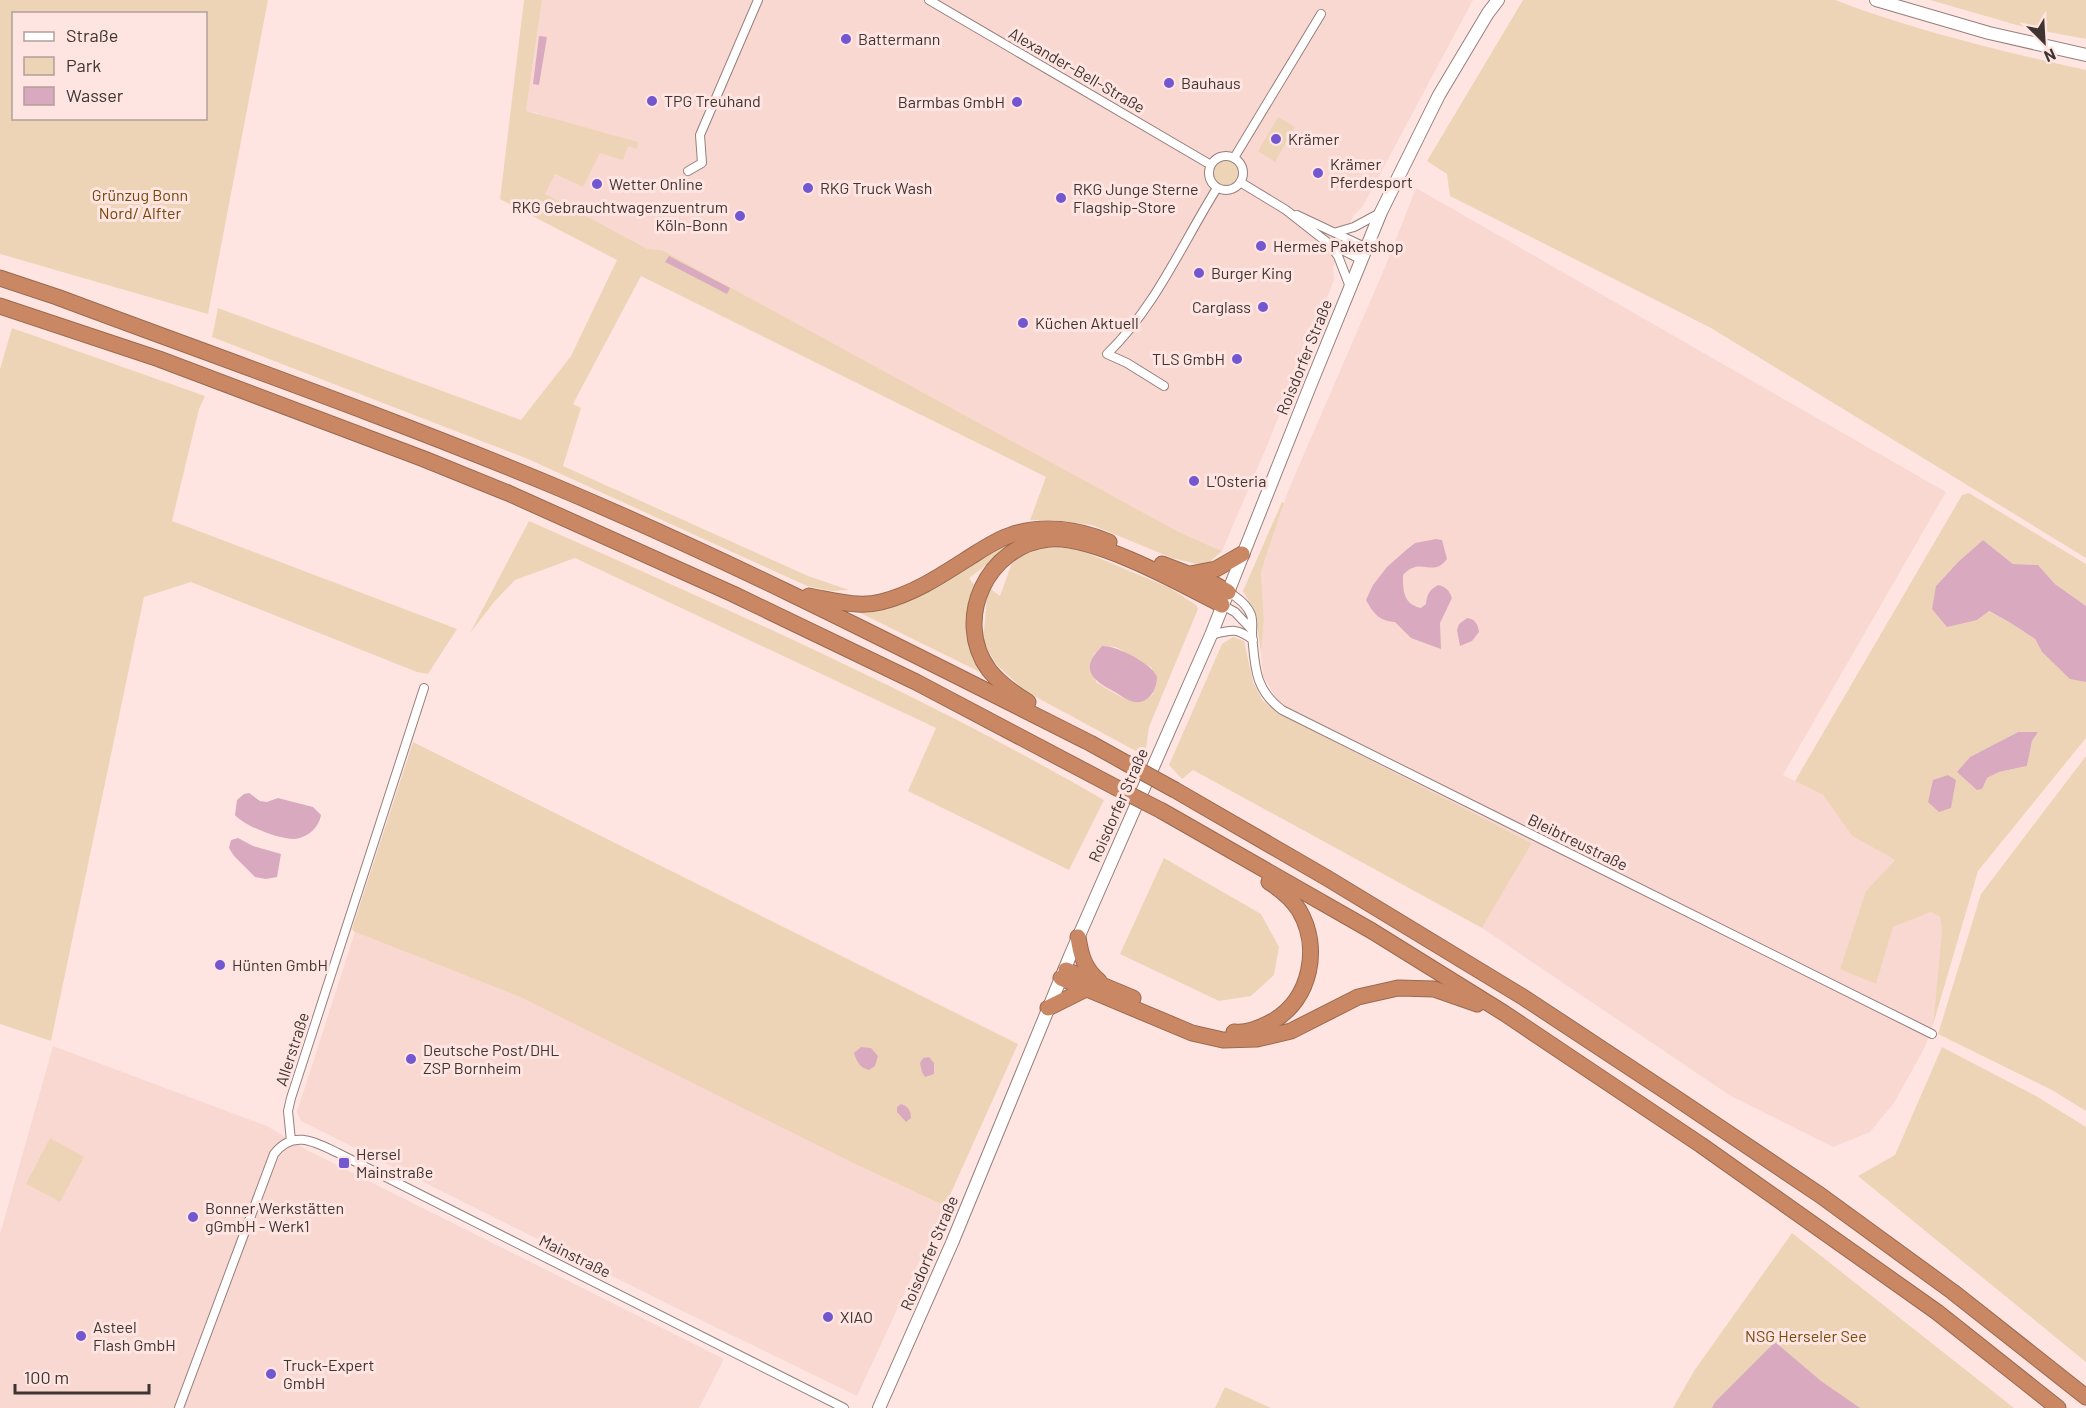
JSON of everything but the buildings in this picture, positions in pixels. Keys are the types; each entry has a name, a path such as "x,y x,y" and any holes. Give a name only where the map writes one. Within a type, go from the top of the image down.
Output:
{"highway":[{"path":"0,278 57,297 556,487 788,592 1090,743 1327,878 1523,997 1820,1195 1953,1292 2086,1397"},
{"path":"0,306 159,359 508,493 733,594 916,681 1162,811 1372,931 1504,1013 1701,1144 1937,1312 2058,1408"},
{"path":"788,592 851,604 879,603 917,590 981,550 1010,535 1051,529 1086,532 1214,584 1225,598"},
{"path":"1090,743 1059,719 1011,692 989,669 983,659 975,630 977,600 985,580 999,563 1020,548 1034,542 1049,539 1078,541 1225,598"},
{"path":"1187,574 1216,569 1242,554"},
{"path":"1063,974 1101,983 1205,1029 1239,1033 1264,1026 1285,1014 1308,978 1311,953 1307,931 1299,910 1286,895 1248,869 1224,847"},
{"path":"1078,937 1082,960 1088,972 1101,983"},
{"path":"1063,974 1086,989 1192,1033 1223,1040 1257,1039 1291,1031 1358,997 1398,988 1434,989 1504,1013"},
{"path":"1048,1008 1086,989"}],"main road":[{"name":"Roisdorfer Straße","path":"881,1406 952,1243 1078,937 1211,635 1381,212 1439,95 1496,0"},
{"path":"1876,0 1989,33 2086,56"}],"street":[{"path":"688,171 702,163 700,135 758,0"},
{"name":"Alexander-Bell-Straße","path":"928,0 1211,165"},
{"path":"1234,158 1321,14"},
{"path":"1221,157 1234,158 1242,169 1240,182 1230,190 1217,188 1209,178 1211,165 1221,157"},
{"path":"1240,182 1286,210 1328,243 1362,260"},
{"path":"1164,386 1127,363 1107,354 1125,337 1148,307 1217,188"},
{"path":"1286,210 1367,248"},
{"path":"1337,232 1354,227 1381,212"},
{"path":"1328,243 1338,256 1350,287"},
{"name":"Bleibtreustraße","path":"1225,598 1237,597 1251,616 1256,673 1263,690 1282,710 1932,1034"},
{"path":"1225,598 1234,612 1252,630"},
{"path":"1211,635 1232,630 1242,631 1253,640"},
{"name":"Allerstraße","path":"291,1141 288,1111 291,1098 424,688"},
{"name":"Mainstraße","path":"291,1141 308,1140 332,1150 844,1408"},
{"path":"179,1408 274,1154 280,1146 291,1141"}],"shaded area":[{"path":"542,0 1473,0 1363,206 1353,216 1333,267 1334,280 1222,551 1179,532 662,250 648,249 528,185 538,113 526,111"},
{"path":"1416,188 1946,492 1783,775 1823,795 1852,836 1895,860 1866,891 1875,983 1893,926 1931,912 1940,917 1942,930 1933,1025 1925,1047 1894,1103 1870,1132 1833,1147 1729,1095 1482,928 1532,843 1280,714 1263,701 1274,694 1263,676 1261,654 1264,620 1261,572 1288,491 1385,267"},
{"path":"355,932 520,997 857,1165 945,1206 857,1396 301,1121 297,1112"},
{"path":"53,1046 267,1126 309,1151 724,1359 699,1408 0,1408 0,1234"}],"green space":[{"name":"Grünzug Bonn Nord/ Alfter","path":"0,0 268,0 208,314 0,254"},
{"path":"524,0 542,0 526,111 638,142 637,149 628,146 623,160 600,153 583,187 555,174 545,194 648,249 662,250 1179,532 1222,551 1205,566 1172,558 1092,525 1053,520 1030,520 1046,477 641,276 573,404 581,408 563,466 808,576 849,590 832,591 807,586 528,459 212,337 218,308 521,420 571,356 617,260 500,199"},
{"path":"1523,0 1835,0 1928,31 2086,70 2086,558 1711,328 1450,196 1447,174 1427,161"},
{"path":"1930,0 2086,0 2086,39 2027,28"},
{"name":"Krämer","path":"1278,117 1295,127 1275,162 1258,151"},
{"path":"1226,161 1234,165 1238,173 1234,181 1226,185 1218,181 1214,173 1218,165"},
{"path":"12,328 205,396 199,409 172,521 457,629 428,674 417,672 191,582 144,597 51,1041 0,1024 0,369"},
{"path":"1969,493 2086,564 2086,606 2055,584 2038,565 2013,564 1983,540 1936,586 1977,620 1988,611 2009,622 2035,639 2042,652 2070,678 2086,682 2086,738 1978,871 1933,1025 1942,930 1940,917 1931,912 1893,927 1876,984 1840,969 1866,891 1895,860 1852,836 1823,795 1795,781 1962,495","holes":["2018,732 2037,732 2032,741 2027,766 1999,772 1987,778 1970,757"]},
{"path":"1282,502 1284,503 1261,572 1264,620 1261,654 1254,614 1243,591"},
{"path":"529,521 892,687 1104,800 1069,870 908,791 936,728 575,558 515,580 470,633"},
{"path":"1022,539 969,578 976,587 988,676 850,608 893,606 939,586 976,561 1001,547"},
{"path":"1046,546 1080,550 1170,588 1196,605 1198,609 1149,727 1145,756 1025,691 996,664 983,641 988,587 1000,596 1013,560","holes":["1102,646 1116,647 1152,668 1153,694 1146,699 1139,701 1124,698 1096,682 1094,654"]},
{"path":"1233,637 1244,641 1253,682 1263,701 1280,714 1532,843 1482,928 1193,770 1182,779 1169,765 1222,644"},
{"path":"413,742 1018,1044 945,1206 857,1165 520,997 355,932 352,929"},
{"path":"2086,756 2086,1111 2052,1090 1938,1034 1981,894"},
{"path":"1164,858 1261,914 1279,947 1274,975 1251,996 1219,1001 1120,954"},
{"path":"1942,1047 2036,1096 2086,1127 2086,1362 1858,1176 1895,1155"},
{"path":"50,1138 84,1157 60,1202 26,1184"},
{"name":"NSG Herseler See","path":"1792,1233 2014,1408 1673,1408 1694,1371"},
{"path":"1225,1387 1271,1408 1215,1408"}],"water":[{"path":"539,36 547,37 539,85 533,84"},
{"path":"669,256 730,288 727,294 665,262"},
{"path":"1442,540 1447,559 1442,565 1436,567 1421,566 1409,569 1403,575 1403,586 1407,600 1421,608 1426,604 1428,595 1438,585 1450,593 1452,598 1440,623 1441,649 1411,638 1395,622 1378,616 1366,600 1373,585 1387,567 1405,551 1415,543"},
{"path":"1983,540 2013,564 2038,565 2055,584 2086,606 2086,682 2070,679 2042,652 2035,639 1989,611 1977,620 1947,627 1932,609 1936,586"},
{"path":"1467,618 1476,622 1479,632 1472,641 1460,646 1457,630 1459,624"},
{"path":"1102,646 1133,656 1154,672 1157,682 1148,698 1135,702 1098,682 1090,667 1095,654"},
{"path":"2018,732 2038,732 2032,741 2027,766 1999,772 1987,778 1982,789 1977,790 1957,772 1970,757"},
{"path":"1948,775 1956,780 1951,808 1939,812 1928,802 1933,780"},
{"path":"249,793 260,801 267,802 278,798 313,807 321,815 320,819 309,834 300,838 289,839 263,832 246,824 235,815 237,800"},
{"path":"238,838 253,846 281,854 277,877 266,879 255,877 234,856 229,848 231,840"},
{"path":"861,1047 871,1048 878,1056 875,1066 869,1070 863,1068 856,1059 854,1053"},
{"path":"929,1057 934,1063 934,1074 925,1077 920,1063 923,1058"},
{"path":"901,1104 907,1107 910,1113 911,1118 906,1122 897,1112 897,1107"},
{"path":"1775,1342 1821,1381 1860,1408 1712,1408 1715,1402"}],"place":[{"name":"Battermann","path":"846,39"},
{"name":"Bauhaus","path":"1169,83"},
{"name":"TPG Treuhand","path":"652,101"},
{"name":"Barmbas GmbH","path":"1017,102"},
{"name":"Krämer","path":"1276,139"},
{"name":"Krämer Pferdesport","path":"1318,173"},
{"name":"Wetter Online","path":"597,184"},
{"name":"RKG Truck Wash","path":"808,188"},
{"name":"RKG Junge Sterne Flagship-Store","path":"1061,198"},
{"name":"RKG Gebrauchtwagenzuentrum Köln-Bonn","path":"740,216"},
{"name":"Hermes Paketshop","path":"1261,246"},
{"name":"Burger King","path":"1199,273"},
{"name":"Carglass","path":"1263,307"},
{"name":"Küchen Aktuell","path":"1023,323"},
{"name":"TLS GmbH","path":"1237,359"},
{"name":"L'Osteria","path":"1194,481"},
{"name":"Hünten GmbH","path":"220,965"},
{"name":"Deutsche Post/DHL ZSP Bornheim","path":"411,1059"},
{"name":"Hersel Mainstraße","path":"344,1163"},
{"name":"Bonner Werkstätten gGmbH - Werk1","path":"193,1217"},
{"name":"XIAO","path":"828,1317"},
{"name":"Asteel Flash GmbH","path":"81,1336"},
{"name":"Truck-Expert GmbH","path":"271,1374"}]}
